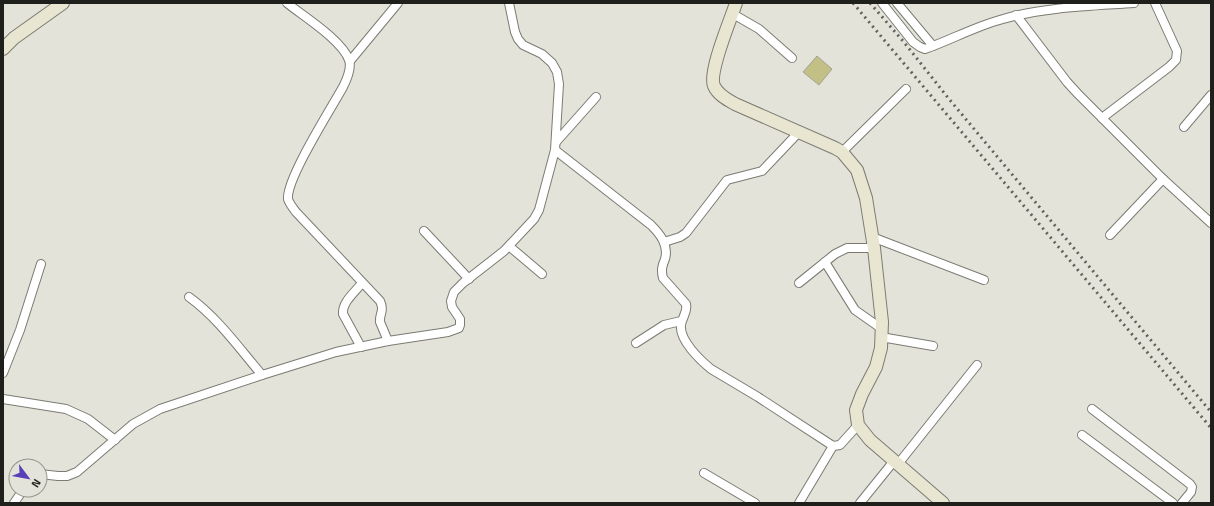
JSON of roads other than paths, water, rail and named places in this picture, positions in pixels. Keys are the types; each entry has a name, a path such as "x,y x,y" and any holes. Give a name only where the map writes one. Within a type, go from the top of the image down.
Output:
{"street":[{"path":"3,48 14,38 63,3"},
{"path":"287,3 334,40 343,49 350,61 349,74 298,168 289,191 288,200 296,212 380,301 382,306 380,322 388,341"},
{"path":"350,61 398,3"},
{"path":"48,475 67,476 77,472 133,424 160,409 262,374 336,352 388,341 448,332 458,328 460,325 460,319 452,307 451,301 454,292 468,278 490,263 509,246 534,219 539,210 555,146 559,84 557,72 552,63 542,54 524,45 518,39 515,32 509,3"},
{"path":"882,3 914,42 920,47 929,47 1001,19 1016,15 1066,5 1134,3"},
{"path":"896,3 929,47"},
{"path":"1102,118 1176,60 1177,51 1155,3"},
{"path":"792,58 734,9 716,62 713,78 715,88 726,99 735,104 842,152 856,170 866,198 873,242 882,333 881,348 876,367 862,394 856,410 858,425 870,440 943,503"},
{"path":"1016,15 1067,82 1163,179 1211,223"},
{"path":"842,152 906,89"},
{"path":"1184,127 1211,95"},
{"path":"555,146 596,97"},
{"path":"664,242 680,237 686,233 727,180 762,171 799,132"},
{"path":"555,146 651,224 659,233 664,242 666,254 661,272 663,278 686,304 687,309 681,321 680,328 683,338 708,367 833,446 840,445 858,425"},
{"path":"1110,235 1163,179"},
{"path":"424,231 468,278"},
{"path":"799,283 835,254 847,248 873,242 984,280"},
{"path":"509,246 542,274"},
{"path":"825,262 855,310 882,333 933,346"},
{"path":"3,373 20,330 41,264"},
{"path":"362,283 345,303 343,309 343,314 362,347"},
{"path":"189,297 200,304 212,316 262,374"},
{"path":"636,343 664,325 681,321"},
{"path":"860,503 977,365"},
{"path":"3,398 66,409 77,413 88,419 115,440"},
{"path":"1092,409 1192,486 1191,492 1182,503"},
{"path":"1082,435 1172,503"},
{"path":"799,503 833,446"},
{"path":"704,473 755,503"}],"railway":[{"path":"853,3 1211,428"},
{"path":"870,3 1211,412"}]}
